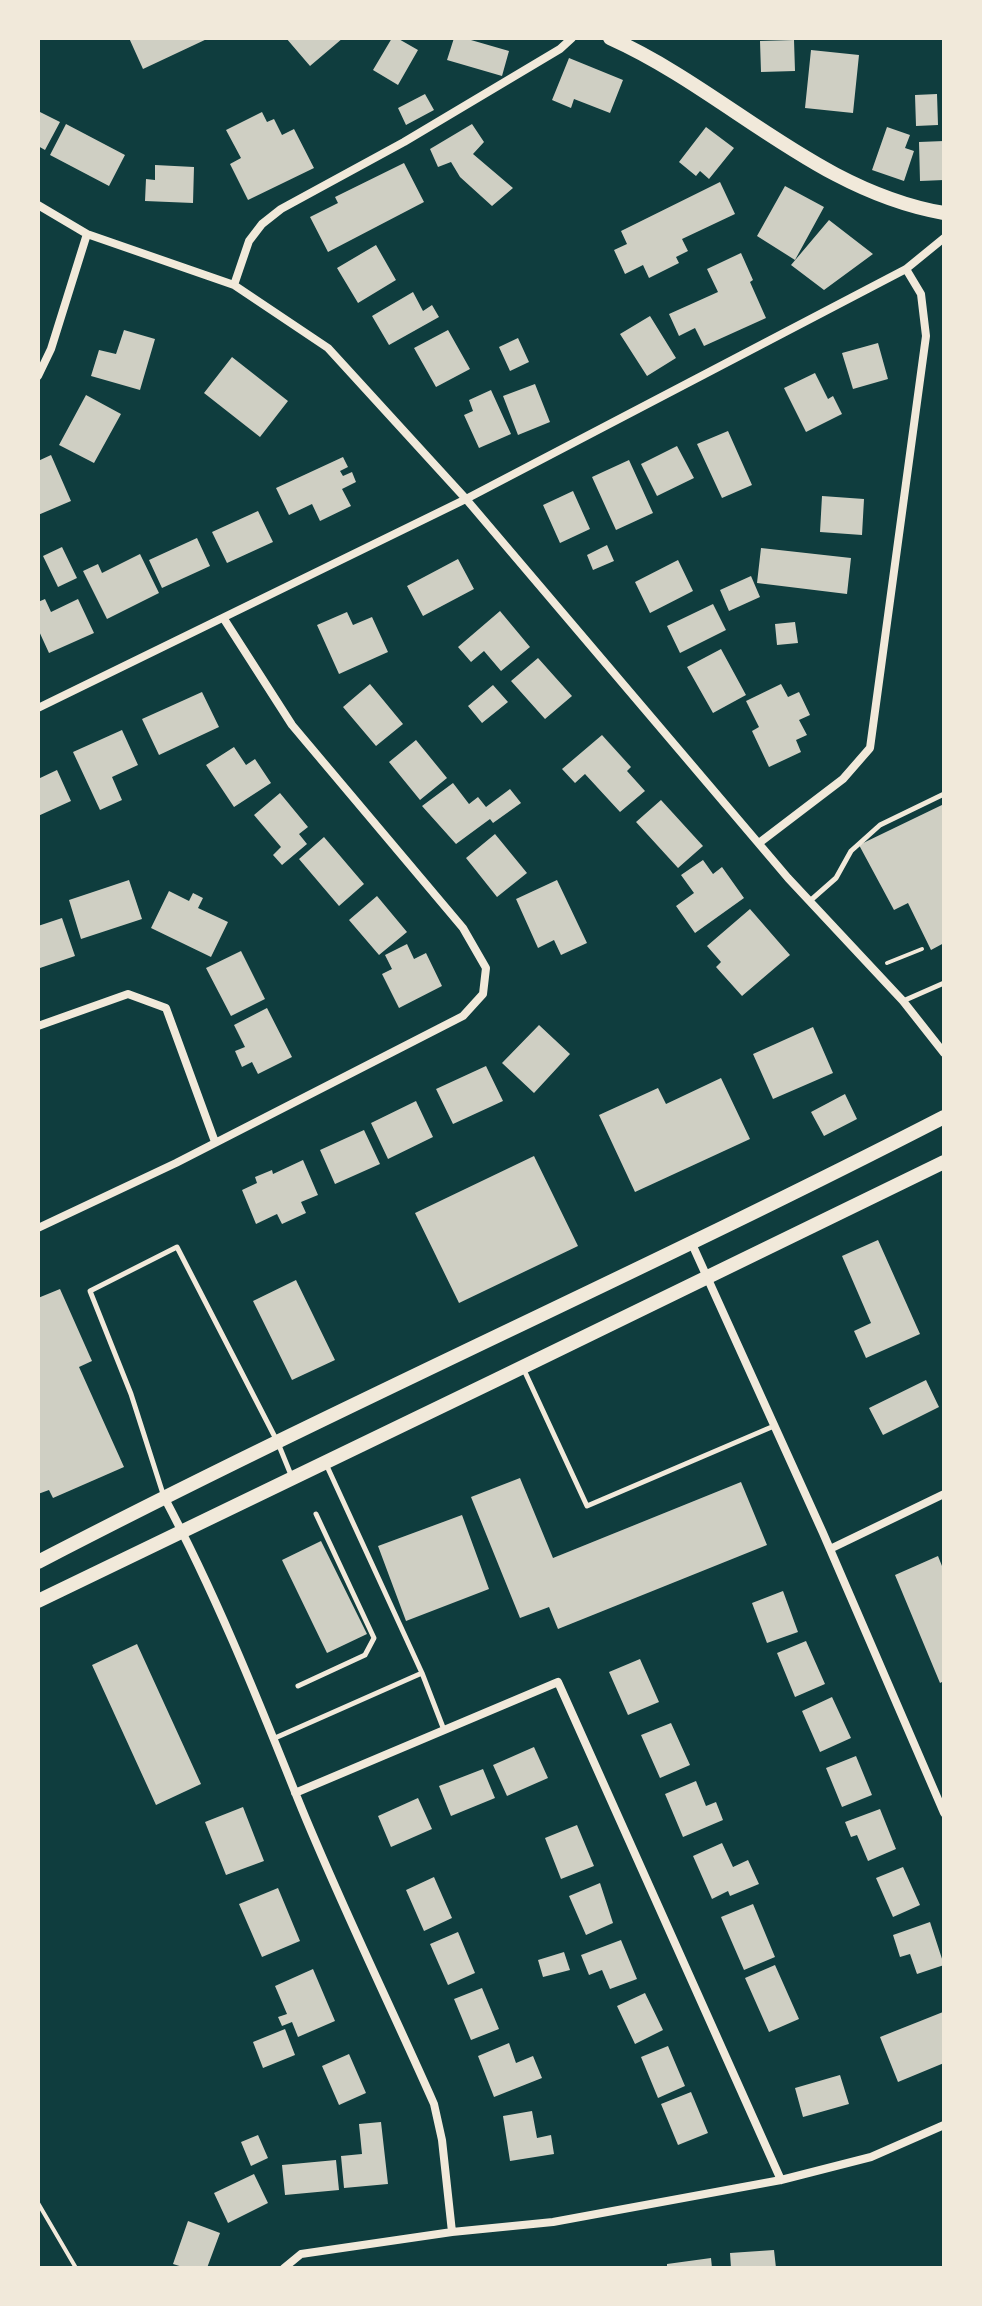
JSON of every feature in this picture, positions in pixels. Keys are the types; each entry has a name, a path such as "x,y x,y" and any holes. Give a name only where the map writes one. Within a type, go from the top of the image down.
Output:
{"main road":[{"path":"610,38 661,64 802,156 856,186 901,204 944,213"},
{"path":"38,1562 164,1497 692,1244 944,1117"},
{"path":"38,1601 944,1162"}],"street":[{"path":"234,285 249,241 262,224 281,209 404,142 560,49 572,38"},
{"path":"38,205 87,234 234,285 328,348 466,499 759,843 903,1001 944,1053"},
{"path":"38,376 51,349 87,234"},
{"path":"38,708 466,499 906,269 944,238"},
{"path":"759,843 843,779 870,748 926,336 921,294 906,269"},
{"path":"38,1228 176,1163 463,1016 483,994 486,968 463,928 292,725 224,619"},
{"path":"38,1026 128,994 166,1008 215,1142"},
{"path":"692,1244 830,1549 944,1813"},
{"path":"830,1549 944,1494"},
{"path":"164,1497 275,1738 295,1793 434,2104 442,2140 452,2232"},
{"path":"295,1793 558,1682 781,2180"},
{"path":"284,2268 301,2254 452,2232 553,2222 781,2180 871,2157 944,2125"}],"lane":[{"path":"811,900 836,878 851,851 880,825 944,794"},
{"path":"903,1001 944,983"},
{"path":"164,1497 131,1394 90,1291 177,1247 278,1443 293,1480"},
{"path":"522,1365 587,1506 775,1425"},
{"path":"326,1463 422,1673 444,1730"},
{"path":"298,1686 365,1655 374,1638 316,1514"},
{"path":"275,1738 422,1673"}],"path":[{"path":"874,968 922,949"},
{"path":"38,2203 76,2268"}],"building":[{"path":"129,38 209,38 143,69"},
{"path":"286,38 343,38 310,66"},
{"path":"392,38 418,50 398,85 373,70"},
{"path":"454,38 509,51 502,76 447,60"},
{"path":"794,40 795,71 761,72 760,41"},
{"path":"811,50 859,55 853,113 805,108"},
{"path":"569,58 623,80 610,113 574,99 571,108 552,100"},
{"path":"425,94 434,110 406,125 398,108"},
{"path":"937,94 938,125 916,126 915,95"},
{"path":"38,111 60,122 45,150 38,146"},
{"path":"262,112 267,122 274,119 282,135 294,129 314,168 248,200 230,164 241,158 226,130"},
{"path":"66,124 125,155 109,186 50,155"},
{"path":"472,124 484,142 473,154 513,188 492,206 460,177 451,162 438,167 430,149"},
{"path":"706,127 734,148 709,179 700,171 696,176 679,162"},
{"path":"887,127 910,135 905,148 914,151 904,181 872,170"},
{"path":"944,141 944,180 920,181 919,142"},
{"path":"404,163 424,202 328,252 310,217 338,203 335,197"},
{"path":"155,165 194,167 193,203 145,201 146,179 155,180"},
{"path":"720,182 735,214 682,239 688,251 676,257 679,263 649,278 643,265 625,274 614,250 627,244 621,231"},
{"path":"785,186 824,207 795,260 757,236"},
{"path":"829,220 873,254 824,290 791,265"},
{"path":"376,245 396,280 358,303 337,268"},
{"path":"741,253 766,318 704,346 695,328 679,336 669,314 718,292 707,269"},
{"path":"413,292 423,311 432,305 439,317 389,345 372,316"},
{"path":"650,316 676,358 647,376 620,334"},
{"path":"124,330 155,339 140,390 91,376 99,350 116,354"},
{"path":"448,330 470,369 436,387 414,348"},
{"path":"518,338 529,362 510,371 499,347"},
{"path":"878,343 888,379 853,389 842,353"},
{"path":"232,357 288,401 260,437 204,393"},
{"path":"815,373 828,399 833,396 842,414 806,432 784,388"},
{"path":"535,384 550,422 518,435 503,396"},
{"path":"491,390 511,434 479,448 464,415 473,411 469,400"},
{"path":"86,395 121,414 94,463 59,445"},
{"path":"728,431 752,485 722,498 697,444"},
{"path":"677,446 694,478 657,496 641,464"},
{"path":"51,455 71,501 38,515 38,461"},
{"path":"343,457 348,467 340,471 343,476 352,472 356,482 342,489 351,506 320,521 312,504 289,515 276,488"},
{"path":"629,460 653,513 616,530 592,477"},
{"path":"573,491 590,529 560,543 543,505"},
{"path":"822,496 864,499 862,535 820,532"},
{"path":"258,511 273,542 227,563 212,532"},
{"path":"197,538 210,566 162,588 149,560"},
{"path":"607,545 614,561 593,570 587,555"},
{"path":"62,547 77,578 58,587 43,556"},
{"path":"761,548 851,558 847,594 757,583"},
{"path":"140,554 159,593 107,619 83,571 98,564 102,573"},
{"path":"458,559 474,589 423,616 407,586"},
{"path":"678,560 693,591 650,613 635,582"},
{"path":"751,576 760,597 729,611 720,590"},
{"path":"45,599 51,612 78,599 94,633 49,653 38,629 38,602"},
{"path":"713,604 726,630 680,653 667,626"},
{"path":"500,611 530,647 501,671 484,651 471,662 458,647"},
{"path":"347,612 353,625 372,617 388,652 339,674 317,625"},
{"path":"795,622 798,643 777,645 775,624"},
{"path":"721,649 746,695 713,713 687,667"},
{"path":"538,658 572,696 545,719 511,681"},
{"path":"370,684 403,724 376,746 343,707"},
{"path":"781,684 788,697 799,692 810,715 799,720 807,735 796,740 801,752 769,767 752,731 759,727 746,701"},
{"path":"493,685 508,702 482,723 468,706"},
{"path":"202,692 219,727 159,755 142,719"},
{"path":"122,730 138,765 112,777 122,800 100,810 73,752"},
{"path":"602,735 631,767 627,771 645,791 620,812 585,774 575,783 562,769"},
{"path":"416,740 447,778 420,800 389,762"},
{"path":"234,747 246,765 255,759 271,783 234,807 206,765"},
{"path":"57,770 71,801 38,816 38,779"},
{"path":"453,783 469,804 478,797 486,807 510,789 521,803 493,823 490,819 456,844 422,806"},
{"path":"280,793 308,827 299,834 307,844 282,865 273,855 281,847 254,815"},
{"path":"661,800 703,846 678,868 636,822"},
{"path":"944,804 944,943 931,950 908,903 894,910 859,845"},
{"path":"495,834 527,873 497,897 466,858"},
{"path":"324,837 364,884 339,906 299,859"},
{"path":"703,860 713,874 722,867 744,898 695,933 676,906 694,893 681,875"},
{"path":"129,880 142,919 81,939 69,900"},
{"path":"557,880 587,943 561,955 554,940 538,948 516,899"},
{"path":"169,891 189,901 193,893 203,898 198,908 228,922 211,957 151,928"},
{"path":"377,896 407,932 379,955 349,920"},
{"path":"750,909 790,955 742,996 716,967 721,962 707,946"},
{"path":"62,918 75,956 40,968 38,926"},
{"path":"407,944 414,959 426,953 442,986 399,1008 382,974 392,969 385,955"},
{"path":"241,951 265,999 231,1016 206,968"},
{"path":"267,1008 292,1057 258,1074 252,1062 242,1067 235,1051 245,1047 234,1025"},
{"path":"539,1025 570,1054 534,1093 502,1063"},
{"path":"813,1027 833,1073 773,1099 753,1054"},
{"path":"486,1066 503,1101 453,1124 436,1089"},
{"path":"721,1078 750,1139 635,1192 599,1115 658,1088 666,1104"},
{"path":"845,1094 857,1119 824,1136 811,1112"},
{"path":"416,1101 433,1137 388,1159 371,1123"},
{"path":"364,1130 380,1164 335,1184 320,1150"},
{"path":"534,1156 578,1246 459,1303 415,1213"},
{"path":"303,1160 318,1195 301,1202 306,1213 282,1224 277,1214 256,1224 242,1190 257,1183 255,1177 272,1170 273,1174"},
{"path":"878,1240 920,1334 866,1358 854,1331 871,1323 842,1256"},
{"path":"296,1280 335,1360 292,1380 253,1301"},
{"path":"60,1289 92,1361 79,1367 124,1467 53,1498 49,1490 38,1494 38,1298"},
{"path":"926,1380 939,1407 883,1435 869,1408"},
{"path":"520,1478 553,1558 741,1482 767,1545 558,1629 549,1607 520,1618 471,1497"},
{"path":"462,1515 489,1589 406,1621 378,1546"},
{"path":"321,1541 367,1634 327,1653 282,1560"},
{"path":"938,1556 944,1571 944,1681 940,1683 895,1575"},
{"path":"783,1591 798,1632 767,1643 752,1603"},
{"path":"806,1641 825,1684 795,1697 777,1653"},
{"path":"137,1644 201,1784 156,1805 92,1665"},
{"path":"640,1659 659,1702 628,1715 609,1672"},
{"path":"832,1697 851,1738 820,1752 802,1711"},
{"path":"671,1723 690,1765 660,1778 641,1735"},
{"path":"534,1747 548,1778 507,1796 493,1765"},
{"path":"856,1756 872,1795 842,1807 826,1768"},
{"path":"483,1769 495,1798 451,1816 439,1786"},
{"path":"696,1781 706,1806 716,1802 723,1820 683,1837 665,1794"},
{"path":"418,1798 432,1829 391,1847 378,1816"},
{"path":"243,1807 264,1861 226,1875 205,1822"},
{"path":"880,1809 896,1849 868,1861 857,1835 851,1837 845,1822"},
{"path":"577,1825 594,1866 561,1879 545,1838"},
{"path":"722,1843 733,1867 748,1860 759,1884 730,1896 728,1891 712,1899 693,1856"},
{"path":"903,1867 920,1905 893,1917 876,1878"},
{"path":"434,1877 452,1918 424,1931 406,1890"},
{"path":"600,1883 613,1923 586,1935 569,1896"},
{"path":"278,1888 300,1941 262,1957 239,1904"},
{"path":"753,1904 775,1957 744,1970 721,1917"},
{"path":"930,1922 944,1965 917,1974 910,1954 900,1957 893,1935"},
{"path":"458,1932 475,1973 448,1985 430,1944"},
{"path":"621,1940 637,1979 610,1989 602,1970 589,1975 581,1955"},
{"path":"564,1952 570,1970 543,1977 538,1960"},
{"path":"775,1965 799,2019 769,2032 745,1978"},
{"path":"313,1969 335,2021 298,2037 292,2022 282,2026 278,2017 287,2014 275,1986"},
{"path":"482,1988 499,2029 471,2040 454,1999"},
{"path":"645,1993 663,2030 635,2044 617,2006"},
{"path":"943,2012 944,2063 898,2082 880,2037"},
{"path":"285,2029 295,2055 263,2068 253,2042"},
{"path":"509,2043 516,2063 533,2056 542,2078 494,2097 478,2056"},
{"path":"668,2046 685,2086 658,2098 641,2057"},
{"path":"349,2054 366,2093 339,2105 322,2066"},
{"path":"840,2075 849,2104 803,2117 795,2088"},
{"path":"691,2092 708,2133 678,2145 661,2104"},
{"path":"532,2111 537,2138 551,2135 554,2154 510,2161 503,2116"},
{"path":"381,2122 388,2184 344,2188 341,2156 362,2154 359,2124"},
{"path":"258,2135 268,2158 251,2166 241,2142"},
{"path":"336,2160 339,2190 285,2195 282,2165"},
{"path":"254,2174 268,2203 228,2223 214,2193"},
{"path":"188,2221 220,2233 207,2268 186,2268 173,2264"},
{"path":"774,2250 776,2268 731,2268 730,2253"},
{"path":"711,2258 712,2268 667,2268 667,2264"}]}
